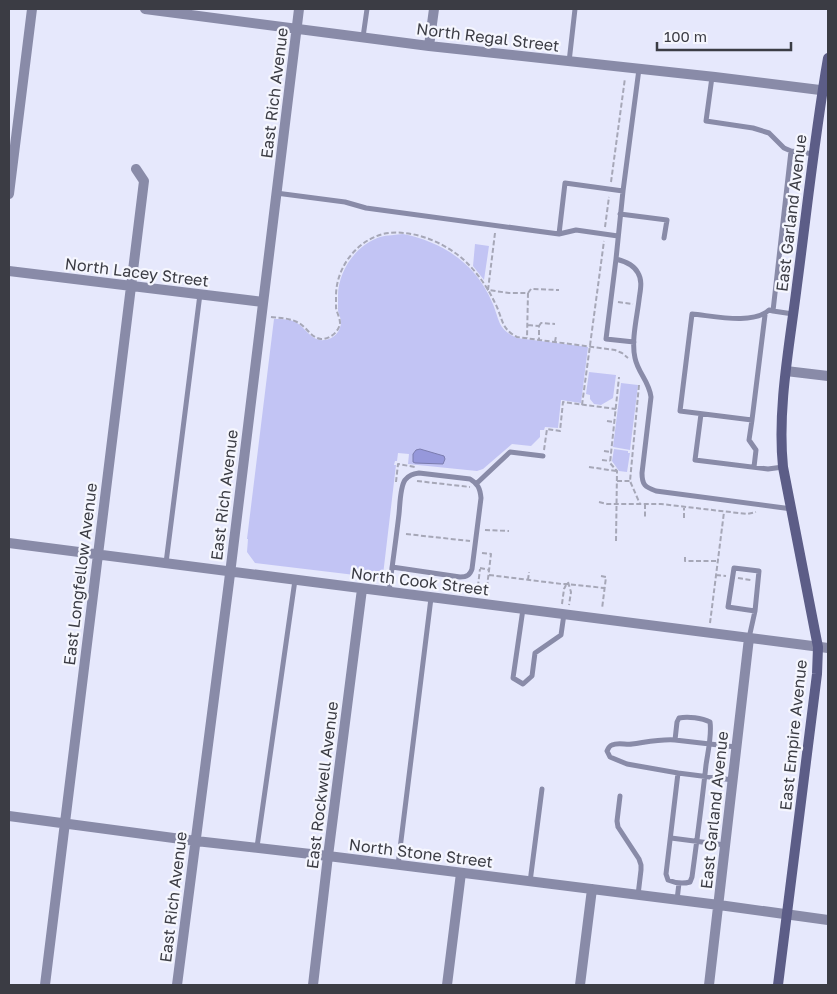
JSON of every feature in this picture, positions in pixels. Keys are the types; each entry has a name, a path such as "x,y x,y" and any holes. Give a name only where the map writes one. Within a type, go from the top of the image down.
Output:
{"street":[{"path":"9,194 32,9"},
{"name":"North Regal Street","path":"145,9 165,10 429,46 825,91"},
{"name":"East Rich Avenue","path":"177,985 299,9"},
{"path":"429,46 434,9"},
{"name":"East Garland Avenue","path":"786,371 828,58"},
{"name":"East Longfellow Avenue","path":"45,985 144,181 136,169"},
{"name":"North Lacey Street","path":"9,271 262,302"},
{"path":"786,371 828,376"},
{"name":"East Empire Avenue","path":"778,985 817,674 823,648 783,467 781,424 786,371"},
{"name":"North Cook Street","path":"9,543 523,609 565,608 823,648"},
{"name":"East Rockwell Avenue","path":"313,985 362,589"},
{"name":"East Garland Avenue","path":"709,985 749,638"},
{"name":"North Stone Street","path":"9,816 828,920"},
{"path":"447,985 460,873"},
{"path":"580,985 592,889"}],"lane":[{"path":"363,38 367,9"},
{"path":"569,62 576,9"},
{"path":"634,342 606,339 639,69"},
{"path":"712,77 706,121 753,128 768,133 784,148 814,154"},
{"path":"773,311 792,151"},
{"path":"559,234 565,183 623,191"},
{"path":"276,193 345,202 366,208 559,234 576,230 618,236"},
{"path":"620,214 667,220 664,238"},
{"path":"616,259 632,266 638,273 641,283 634,342 635,357 638,367 650,388 642,481 648,488 656,491 792,509"},
{"path":"166,564 200,294"},
{"path":"752,420 680,411 692,314 743,319 758,317 769,310 793,314"},
{"path":"754,467 756,450 749,440 765,314"},
{"path":"701,414 696,460 768,469 783,467"},
{"path":"478,486 510,452 543,456"},
{"path":"389,592 392,567 403,484 406,479 411,474 419,473 470,480 478,486 481,498 470,574 465,577 392,567"},
{"path":"749,638 755,611 759,571 734,568 728,608 755,611"},
{"path":"257,847 295,580"},
{"path":"398,864 431,598"},
{"path":"523,609 513,678 523,684 532,676 536,653 561,635 565,608"},
{"path":"675,740 679,718 683,717 710,722 711,727 692,878 690,882 679,883 668,880 666,874 678,773"},
{"path":"733,780 628,764 610,757 608,751 612,745 663,739 737,747"},
{"path":"530,882 542,789"},
{"path":"620,796 618,827 641,865 638,895"},
{"path":"671,838 725,845"},
{"path":"677,900 679,883"}],"path":[{"path":"488,290 496,226"},
{"path":"271,317 290,319 299,323 315,337 322,339 331,337 337,331 340,323 336,308 336,293 338,279 345,263 354,251 366,242 382,234 401,232 419,235 442,245 464,260 488,290 496,304 503,326 509,333 517,337 615,350 629,359"},
{"path":"527,338 528,293 531,289 559,290"},
{"path":"488,290 528,293"},
{"path":"527,325 554,324"},
{"path":"539,326 539,340"},
{"path":"556,336 556,342"},
{"path":"616,541 617,471 610,461 619,377"},
{"path":"637,380 640,386 630,481 640,504"},
{"path":"543,456 547,429 560,431 563,402 616,409"},
{"path":"607,421 614,422"},
{"path":"604,451 611,452"},
{"path":"602,460 610,461"},
{"path":"396,482 398,464 416,467"},
{"path":"589,467 617,471"},
{"path":"415,481 478,486"},
{"path":"617,481 630,481"},
{"path":"599,502 607,504 661,504 747,514 756,512"},
{"path":"645,504 645,518"},
{"path":"684,506 684,518"},
{"path":"710,623 724,511"},
{"path":"486,523 485,530 509,530"},
{"path":"406,534 476,542"},
{"path":"477,594 482,553 491,554 486,595"},
{"path":"685,557 685,561 718,561"},
{"path":"480,568 489,570"},
{"path":"528,580 529,572"},
{"path":"489,575 604,588"},
{"path":"601,576 606,577 602,610"},
{"path":"565,608 564,589 568,584"},
{"path":"565,608 571,592 568,584"}],"shaded area":[{"path":"403,234 445,249 467,266 485,288 502,327 511,335 517,338 588,347 581,403 561,400 558,428 545,427 544,430 540,430 540,437 531,446 512,444 483,469 477,471 408,464 409,454 398,453 397,461 395,461 394,465 396,465 383,575 380,578 255,563 247,552 247,539 274,319 293,321 311,336 320,340 331,338 341,325 338,311 339,287 341,277 350,260 363,246 371,241 383,236"},
{"path":"475,244 489,246 484,280 473,266"},
{"path":"589,372 616,375 613,398 601,405 594,404 590,399 590,395 586,394"},
{"path":"621,383 638,385 630,450 613,447"},
{"path":"420,449 444,456 443,464 413,462 413,454 416,450"},
{"path":"614,449 630,453 627,472 619,471 612,461"}]}
